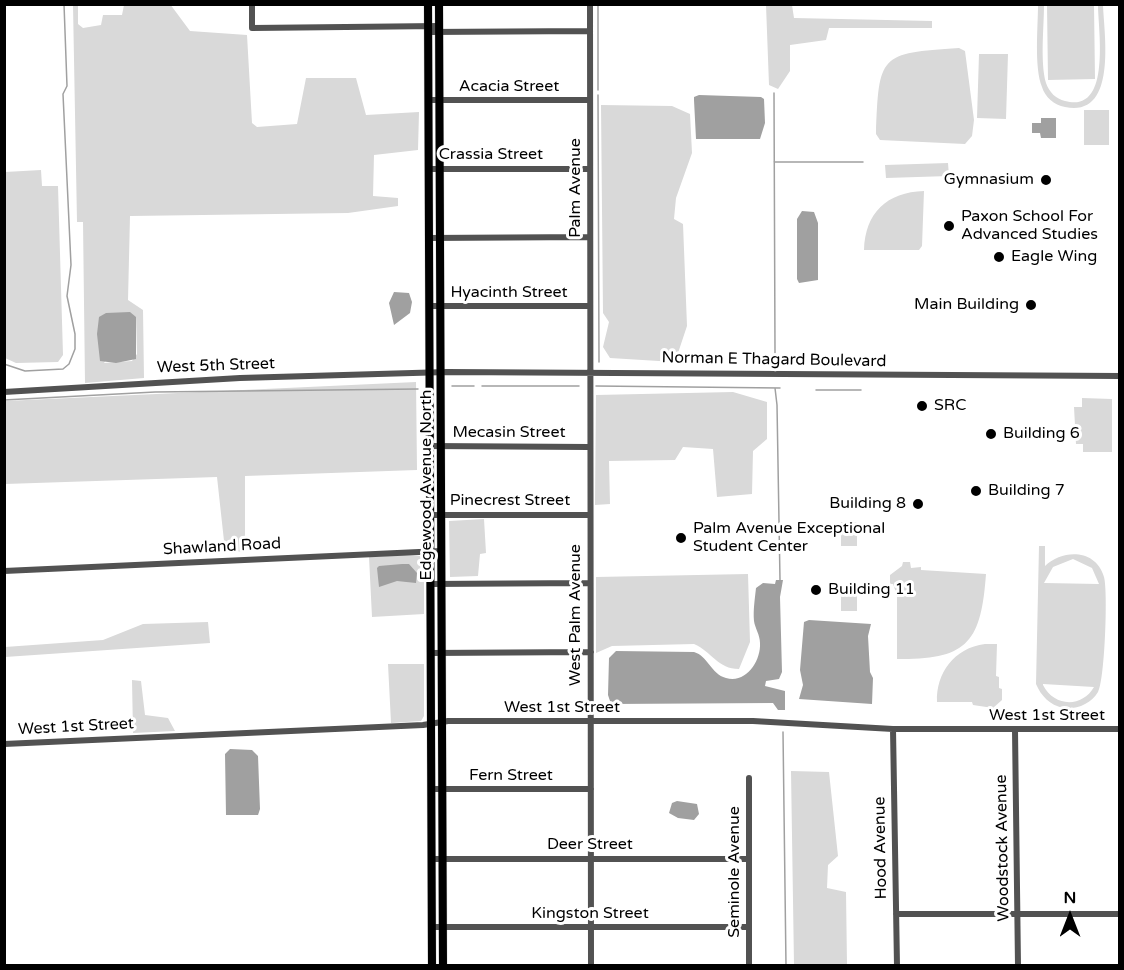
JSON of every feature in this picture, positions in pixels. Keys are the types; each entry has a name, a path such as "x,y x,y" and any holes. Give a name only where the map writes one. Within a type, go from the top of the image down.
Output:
{"main road":[{"name":"Edgewood Avenue North","path":"428,4 432,966"},
{"name":"Edgewood Avenue North","path":"439,4 443,966"}],"street":[{"path":"252,4 252,28 589,31"},
{"name":"Palm Avenue","path":"589,372 590,4"},
{"name":"Acacia Street","path":"428,100 590,100"},
{"name":"Crassia Street","path":"428,170 590,169"},
{"path":"429,238 590,237"},
{"name":"Hyacinth Street","path":"429,306 589,306"},
{"name":"Norman E Thagard Boulevard","path":"429,374 589,372 1119,376"},
{"name":"West Palm Avenue","path":"589,372 591,966"},
{"name":"West 5th Street","path":"4,392 240,378 429,374"},
{"name":"Mecasin Street","path":"429,446 589,447"},
{"name":"Pinecrest Street","path":"429,515 590,515"},
{"name":"Shawland Road","path":"4,571 441,550"},
{"path":"430,584 590,584"},
{"path":"430,653 591,652"},
{"name":"West 1st Street","path":"4,744 442,723 590,721 781,722 893,729 1119,729"},
{"name":"Hood Avenue","path":"893,729 897,966"},
{"name":"Woodstock Avenue","path":"1015,730 1018,966"},
{"name":"Seminole Avenue","path":"749,778 749,966"},
{"name":"Fern Street","path":"431,789 591,789"},
{"name":"Deer Street","path":"431,859 749,859"},
{"path":"896,914 1119,914"},
{"name":"Kingston Street","path":"432,927 749,927"}],"shaded area":[{"path":"170,4 190,31 247,35 252,123 257,127 297,124 306,78 356,78 366,115 419,112 418,150 374,155 373,196 398,198 398,206 348,213 130,216 128,300 143,310 144,378 85,383 83,222 77,222 73,5 78,5 78,24 83,28 101,25 103,15 122,15 124,5","holes":["136,317 137,354 132,361 104,363"]},
{"path":"766,5 792,5 794,18 932,21 932,28 829,28 826,40 790,45 790,71 778,89 769,85"},
{"path":"1038,5 1044,5 1043,55 1047,86 1059,99 1080,102 1090,95 1096,83 1100,50 1098,5 1103,5 1105,53 1101,87 1093,100 1082,107 1065,107 1057,104 1043,91 1037,58"},
{"path":"1047,5 1094,5 1095,79 1048,80"},
{"path":"959,48 965,51 974,120 972,136 965,144 880,140 876,134 879,88 882,73 889,63 913,52"},
{"path":"979,54 1008,54 1006,119 977,118"},
{"path":"699,95 761,97 764,99 765,123 760,139 696,139 694,97"},
{"path":"601,105 672,106 690,114 692,153 676,198 674,219 683,224 687,326 675,362 610,358 603,347 609,322 603,313"},
{"path":"1084,110 1109,110 1109,145 1084,145"},
{"path":"1041,118 1056,118 1056,138 1041,138 1040,133 1032,133 1032,123 1041,123"},
{"path":"948,163 949,176 886,178 885,165"},
{"path":"41,170 42,186 58,186 63,355 58,362 16,363 5,358 5,172"},
{"path":"924,191 922,246 919,250 864,250 869,225 880,207 899,195"},
{"path":"802,211 814,212 818,223 818,280 799,283 797,279 797,219"},
{"path":"394,292 409,293 412,302 410,313 394,325 389,303"},
{"path":"130,312 136,317 136,359 116,363 100,361 97,334 99,317 106,313"},
{"path":"416,382 417,470 245,476 245,552 225,550 217,477 5,484 5,401"},
{"path":"733,392 767,402 767,439 753,451 752,494 717,497 713,449 683,447 675,460 609,461 610,504 595,505 596,395"},
{"path":"1082,398 1112,399 1112,452 1083,452 1083,444 1076,444 1074,407 1082,407"},
{"path":"484,519 486,553 480,554 478,576 450,577 449,521"},
{"path":"841,522 857,522 857,546 841,546"},
{"path":"1039,546 1045,546 1045,566 1061,557 1078,555 1094,561 1100,568 1105,585 1104,654 1098,692 1083,705 1063,708 1054,705 1043,696 1036,684","holes":["1073,559 1092,568 1099,584 1044,583 1053,567","1043,684 1094,687 1083,699 1068,702 1054,698"]},
{"path":"420,556 424,559 424,614 372,617 369,557"},
{"path":"903,562 910,562 911,568 921,567 921,570 986,574 980,616 974,631 966,642 955,650 940,656 897,659 897,595 893,584 890,584 890,575 902,566"},
{"path":"409,564 417,573 416,583 397,581 379,587 377,568 379,566"},
{"path":"748,574 750,642 739,669 720,663 694,644 612,646 596,653 596,577"},
{"path":"776,580 783,580 780,597 782,672 779,679 766,681 765,686 785,691 785,710 778,710 773,703 611,704 608,695 609,658 616,651 694,652 703,657 721,676 733,679 746,674 755,664 760,650 760,640 754,621 756,588 763,583 775,584"},
{"path":"841,587 857,587 857,611 841,611"},
{"path":"809,620 871,624 868,636 870,672 873,678 872,704 799,699 803,685 800,670 804,622"},
{"path":"208,622 210,643 5,657 5,647 103,640 143,624"},
{"path":"985,644 997,644 996,676 999,677 999,688 1002,689 1002,700 993,708 973,705 972,702 937,702 940,681 949,664 964,651"},
{"path":"388,664 424,664 424,716 421,721 391,723"},
{"path":"132,680 141,681 145,715 168,718 175,731 133,733"},
{"path":"230,749 252,750 258,756 260,809 258,815 226,815 225,754"},
{"path":"791,771 829,772 838,856 828,865 827,888 846,892 847,965 794,965"},
{"path":"677,801 697,804 699,814 694,820 678,818 669,813 672,803"}],"waterway":[{"path":"4,364 25,371 63,369 69,364 75,349 75,334 67,296 71,265 63,94 67,86 64,4"},
{"path":"598,4 598,90"},
{"path":"774,93 775,353 778,365"},
{"path":"598,95 599,362"},
{"path":"774,162 863,162"},
{"path":"452,386 474,386"},
{"path":"482,386 579,386"},
{"path":"596,386 780,388"},
{"path":"775,388 780,580"},
{"path":"4,400 155,392 418,389"},
{"path":"816,390 861,390"},
{"path":"783,732 786,966"}],"place":[{"name":"Gymnasium","path":"1046,180"},
{"name":"Paxon School For Advanced Studies","path":"949,226"},
{"name":"Eagle Wing","path":"999,257"},
{"name":"Main Building","path":"1031,305"},
{"name":"SRC","path":"922,406"},
{"name":"Building 6","path":"991,434"},
{"name":"Building 7","path":"976,491"},
{"name":"Building 8","path":"918,504"},
{"name":"Palm Avenue Exceptional Student Center","path":"681,538"},
{"name":"Building 11","path":"816,590"}]}
